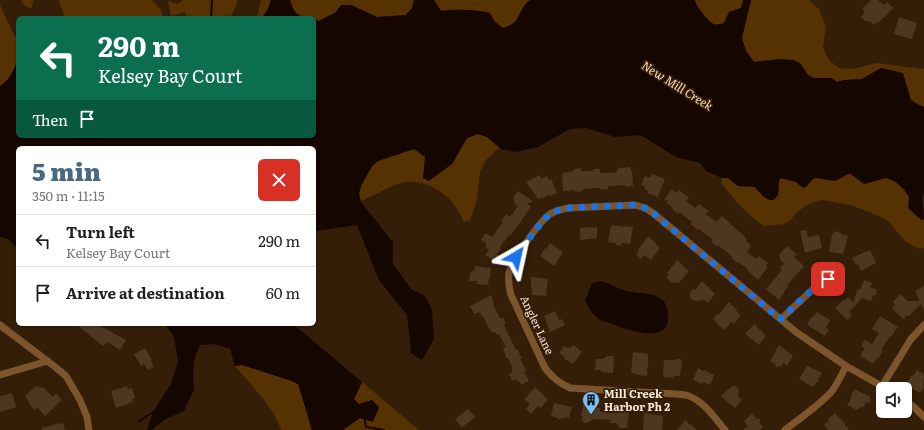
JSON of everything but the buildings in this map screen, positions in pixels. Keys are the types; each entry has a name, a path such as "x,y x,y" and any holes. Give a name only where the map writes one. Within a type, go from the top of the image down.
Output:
{"street":[{"name":"Angler Lane","path":"725,430 706,408 695,399 686,395 570,388 560,384 552,377 545,368 511,295 509,285 511,266 516,257 550,214 568,208 635,205 645,208 653,213 796,332 846,366 876,383"},
{"path":"780,319 812,290 828,279"},
{"path":"887,382 911,339 924,325"},
{"path":"0,326 66,376 80,400 87,417 89,430"},
{"path":"0,375 48,361"},
{"path":"785,430 831,392 846,366"},
{"path":"912,406 924,417"}],"shaded area":[{"path":"21,0 34,0 31,9 23,4"},
{"path":"59,0 152,0 161,10 162,16 64,16"},
{"path":"182,0 237,0 237,4 231,16 186,16 185,12 171,16 168,1 177,4"},
{"path":"261,0 271,0 263,16 257,16"},
{"path":"290,0 414,0 412,8 406,15 377,17 351,5 318,21 316,20 316,16 301,16 298,15 293,9"},
{"path":"434,0 530,0 513,23 502,28 495,22 451,10 441,11"},
{"path":"695,0 743,0 741,8 729,12 724,24 716,25 704,16"},
{"path":"751,0 809,0 819,9 826,27 823,48 829,60 839,68 852,69 877,63 924,69 924,107 906,95 881,68 862,79 837,82 831,78 814,78 808,75 800,63 780,59 754,62 746,51 742,38"},
{"path":"0,5 16,39 16,64 13,73 0,86"},
{"path":"478,134 487,137 501,149 496,150 486,160 480,172 477,200 470,220 464,222 454,205 443,193 431,186 418,182 411,181 395,185 361,201 359,194 361,186 372,166 378,161 414,149 425,157 423,178 452,164 467,138"},
{"path":"848,174 851,174 864,184 886,178 892,179 897,183 908,195 923,220 924,219 924,248 917,248 905,241 888,221 879,216 851,205 821,200 805,206 796,213 790,221 784,224 764,226 738,204 722,184 722,178 728,178 738,186 755,187 763,196 778,195 779,181 781,178 796,182 806,187 812,179 816,178 835,181"},
{"path":"242,365 292,381 299,385 312,430 281,430 273,412 235,366"},
{"path":"362,382 419,430 343,430 360,418 373,421 354,399"}],"water":[{"path":"271,0 290,0 295,12 301,16 263,16"},
{"name":"New Mill Creek","path":"414,0 434,0 441,11 466,10 490,13 495,22 503,28 509,26 516,20 530,0 695,0 704,16 716,25 724,23 729,12 741,8 743,0 751,0 742,38 746,51 754,62 780,59 794,60 800,63 808,75 814,78 831,78 837,82 862,79 881,68 903,73 911,100 924,107 924,194 922,196 924,219 920,219 908,208 909,197 904,189 896,182 886,178 864,184 851,174 848,174 835,181 816,178 803,188 796,182 781,178 779,181 778,195 774,200 771,200 763,196 755,187 738,186 728,178 722,178 706,171 700,163 676,157 644,137 637,135 615,137 586,128 570,129 538,147 516,152 501,149 487,137 478,134 467,138 452,164 429,181 423,178 425,157 414,149 378,161 372,166 361,186 359,194 361,202 393,242 393,264 411,289 425,296 432,309 434,339 422,360 411,353 407,315 379,280 357,225 316,232 316,146 16,146 16,247 8,239 0,237 0,86 11,75 16,61 16,138 316,138 316,20 319,21 335,13 341,5 351,5 377,17 406,15 412,8"},
{"path":"601,281 627,291 652,295 660,298 667,307 668,314 667,324 664,330 657,333 639,332 600,320 591,312 585,301 592,283"},
{"path":"166,326 295,326 362,382 354,399 359,404 372,400 379,407 373,422 360,418 343,430 312,430 298,384 242,365 235,366 230,349 215,344 200,345 195,357 193,374 194,389 184,411 164,420 152,430 147,430 153,412 171,384 178,361 174,337"}],"waterway":[{"path":"211,16 212,0"},
{"path":"139,421 155,411"},
{"path":"364,416 366,427 384,430"}],"place":[{"name":"Mill Creek Harbor Ph 2","path":"591,415"}],"route":[{"path":"516,257 543,221 550,214 559,210 568,208 635,205 645,208 653,213 780,319 804,296 828,279"}]}
